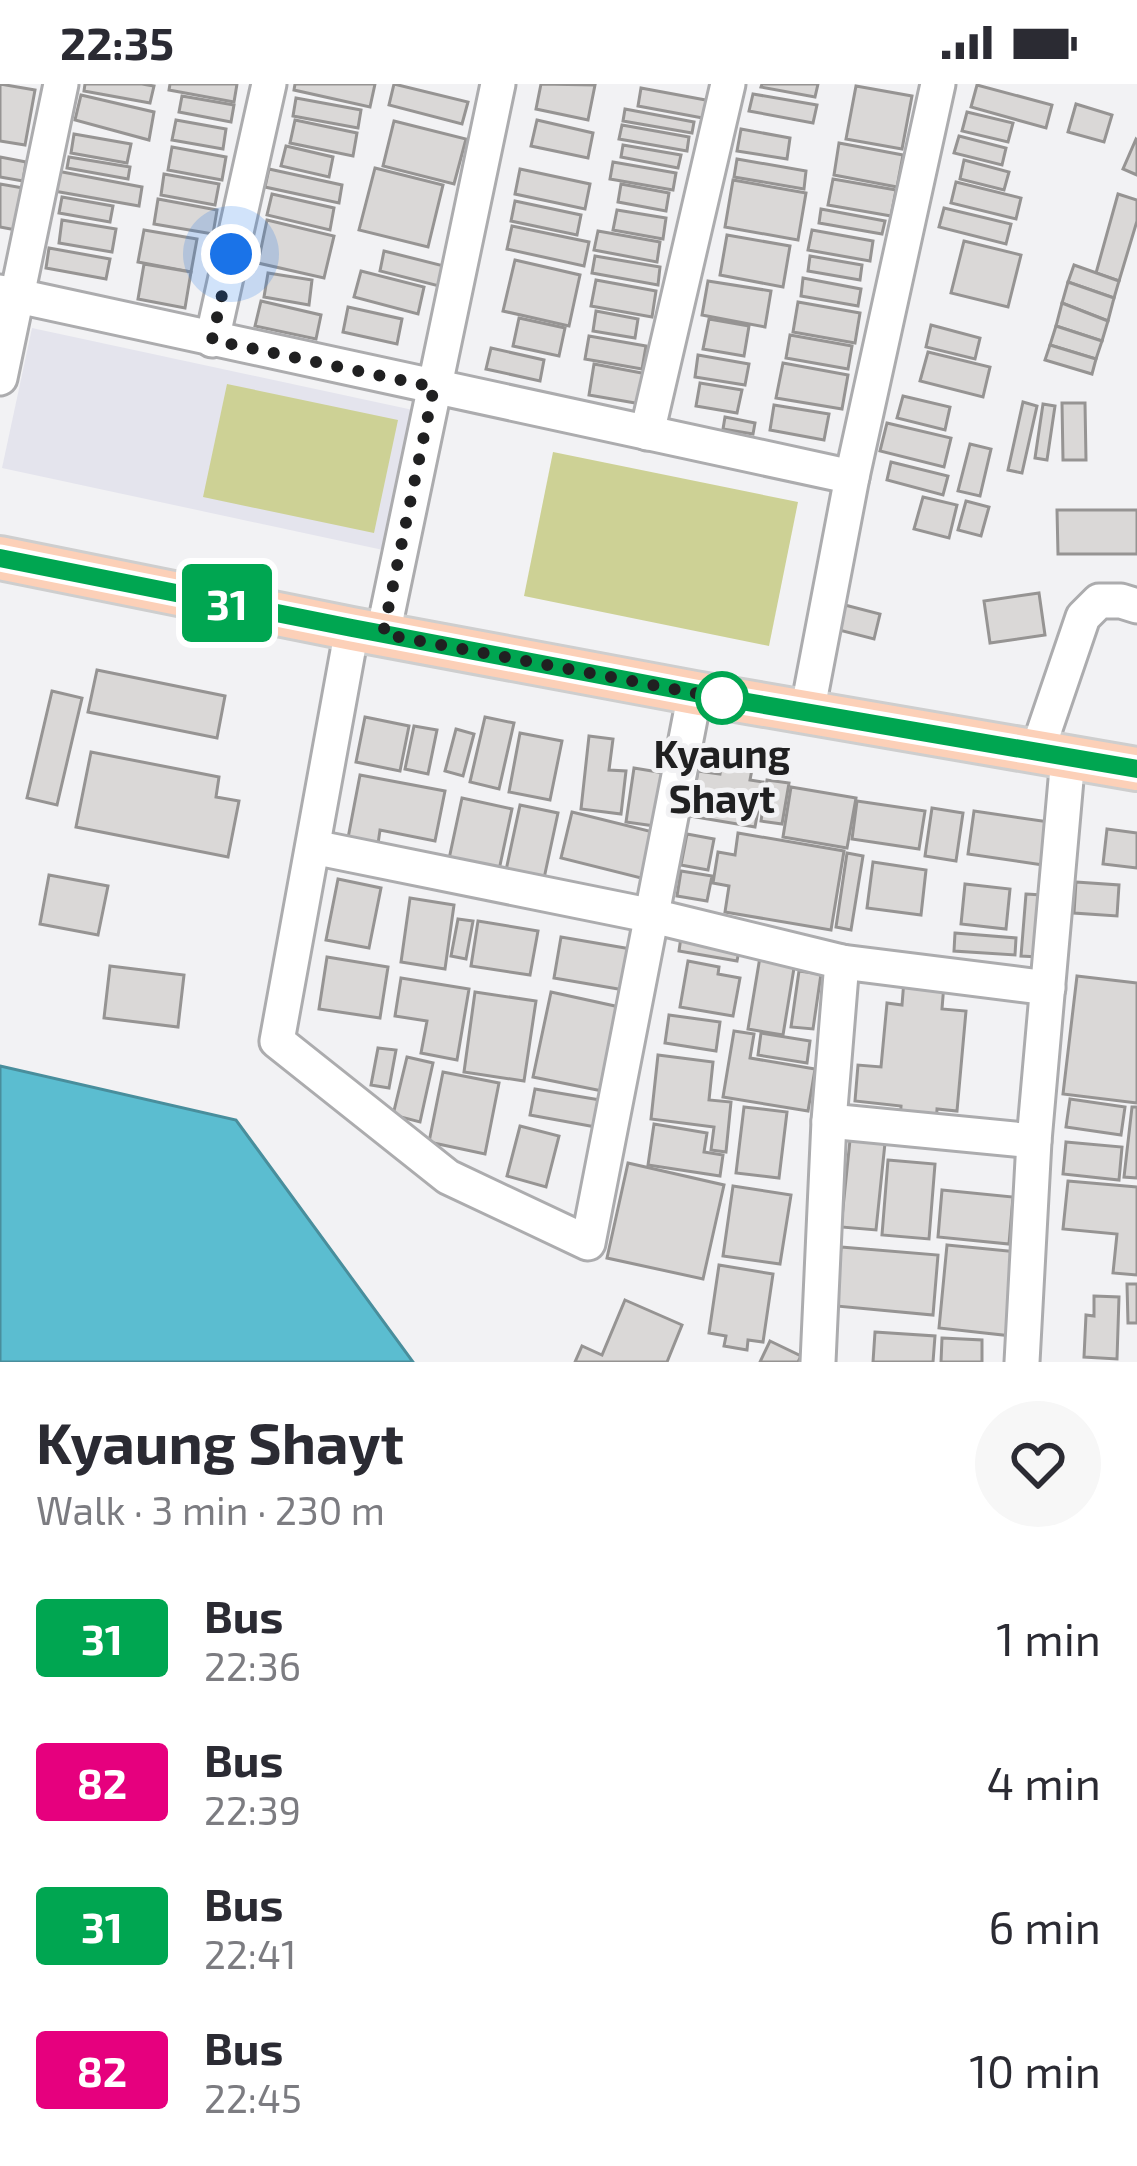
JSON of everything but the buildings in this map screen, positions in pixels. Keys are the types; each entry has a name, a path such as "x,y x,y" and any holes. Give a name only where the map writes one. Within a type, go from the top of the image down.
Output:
{"main road":[{"path":"0,558 695,693 1137,769"}],"street":[{"path":"0,378 9,294 61,84"},
{"path":"212,340 269,84"},
{"path":"498,84 434,387 314,848 277,1041 448,1177 588,1243 695,693"},
{"path":"647,433 728,84"},
{"path":"807,713 852,478 938,84"},
{"path":"9,294 852,478"},
{"path":"1022,1362 1048,988 1052,754 1083,617 1099,601 1137,606"},
{"path":"314,848 653,916 842,962 1048,988"},
{"path":"818,1362 842,962"},
{"path":"829,1121 1034,1141"}],"shaded area":[{"path":"32,328 413,410 383,550 2,468"}],"green space":[{"path":"227,384 398,420 374,533 203,497"},
{"path":"553,452 798,502 769,646 524,596"}],"water":[{"path":"0,1066 236,1120 413,1362 0,1362"}],"bus line":[{"name":"31","path":"0,558 695,693 1137,769"}],"place":[{"name":"Kyaung Shayt","path":"722,698"}],"route":[{"path":"231,254 212,340 434,387 383,634 732,700 722,698"}]}
